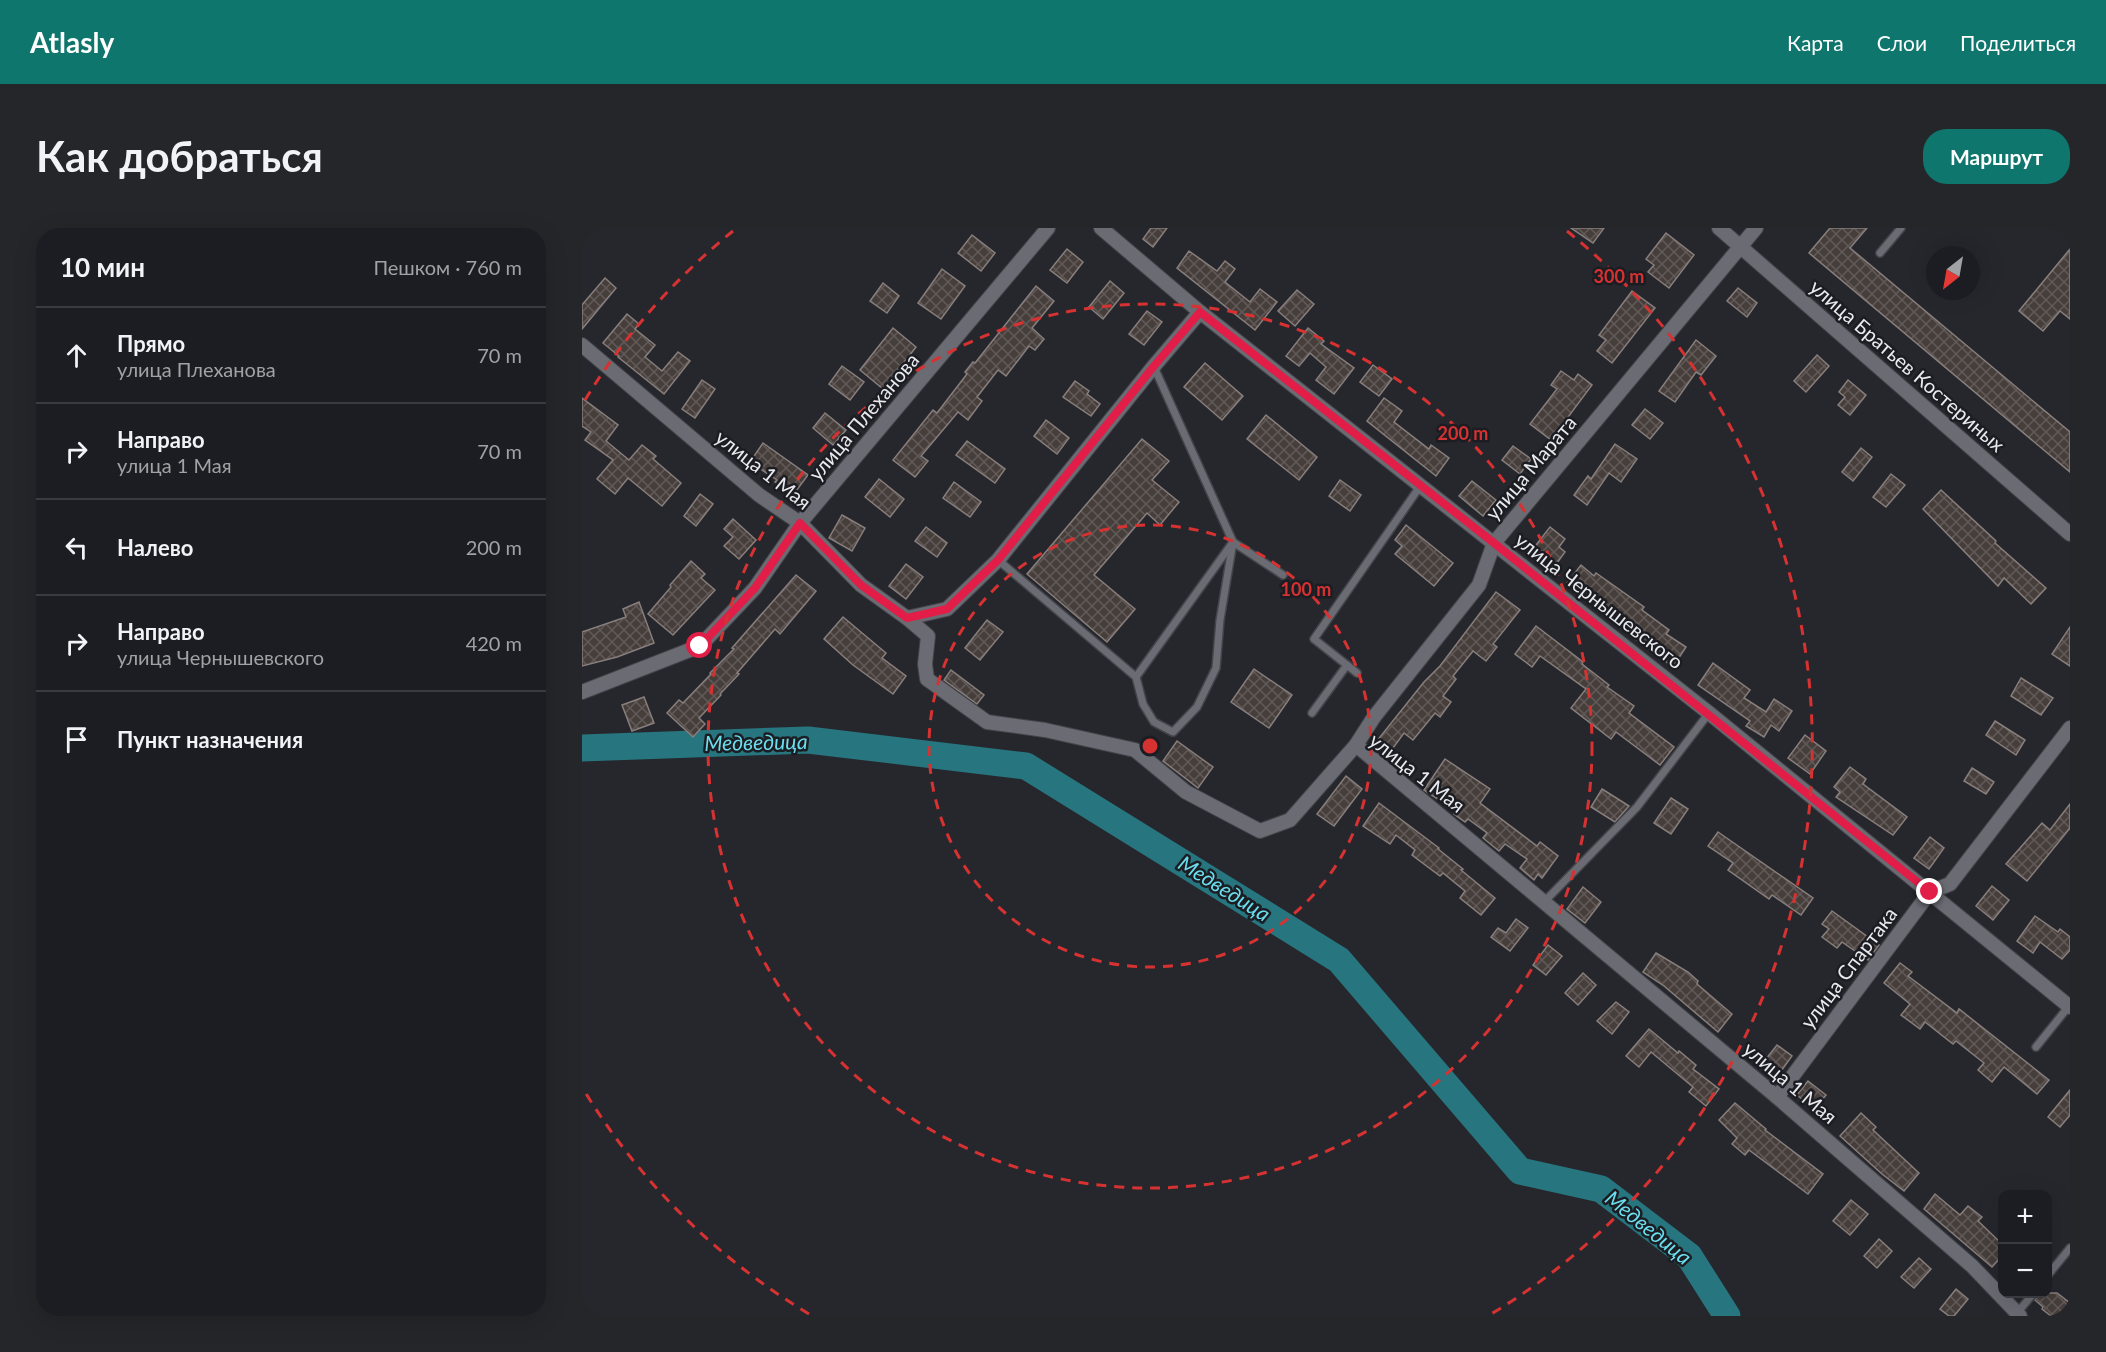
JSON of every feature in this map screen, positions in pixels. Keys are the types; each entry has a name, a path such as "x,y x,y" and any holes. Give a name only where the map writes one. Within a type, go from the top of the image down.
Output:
{"street":[{"name":"улица Плеханова","path":"582,692 700,646 755,588 800,523 1048,228"},
{"name":"улица Чернышевского","path":"1101,228 1200,312 1709,713 2069,1006"},
{"name":"улица Братьев Костериных","path":"1719,228 2070,534"},
{"name":"улица Марата","path":"1356,745 1374,717 1479,585 1494,543 1756,228"},
{"path":"907,618 947,609 998,560 1200,312"},
{"name":"улица 1 Мая","path":"582,345 759,495 800,523 861,585 928,636 925,664 927,679 987,722 1045,730 1135,750 1186,792 1260,831 1290,820 1356,745 1777,1097 1972,1266 2019,1314"},
{"name":"улица Спартака","path":"1777,1097 1930,892 1950,884 2070,728"}],"lane":[{"path":"1880,254 1901,228"},
{"path":"1154,366 1233,542 1283,575"},
{"path":"1357,672 1314,639 1421,485"},
{"path":"1136,677 1233,542"},
{"path":"998,560 1136,677 1143,704 1154,722 1173,732 1197,707 1216,668 1220,620 1233,542"},
{"path":"1312,713 1347,665"},
{"path":"1543,903 1637,807 1709,713"},
{"path":"2036,1047 2069,1006"},
{"path":"2052,1270 2070,1248"},
{"path":"2019,1314 2030,1298"}],"building":[{"path":"1151,228 1167,228 1153,247 1143,239"},
{"path":"1571,228 1604,228 1593,243"},
{"path":"1830,228 1867,228 1850,248 2070,432 2070,472 1809,253"},
{"path":"1666,233 1694,255 1669,288 1648,272 1654,265 1646,259"},
{"path":"972,235 995,253 981,271 958,253"},
{"path":"1067,249 1083,262 1067,283 1050,270"},
{"path":"2070,249 2070,319 2060,311 2043,331 2019,311"},
{"path":"1189,251 1217,271 1225,261 1235,269 1225,282 1250,302 1260,289 1277,302 1255,330 1177,268"},
{"path":"942,269 965,286 941,319 918,303"},
{"path":"605,278 616,288 582,329 582,305"},
{"path":"1110,281 1124,293 1103,319 1089,307"},
{"path":"883,283 899,296 887,313 870,301"},
{"path":"1036,286 1054,301 1032,328 1044,339 1035,350 1029,346 1006,376 998,370 977,397 982,401 968,420 958,412 921,456 928,461 915,477 893,460 933,410 937,413 967,374 965,372 973,362 975,363"},
{"path":"1738,288 1757,303 1747,317 1727,301"},
{"path":"1297,290 1314,304 1295,326 1278,311"},
{"path":"1632,291 1655,308 1612,363 1597,351 1606,340 1599,335"},
{"path":"1147,311 1162,322 1144,345 1129,334"},
{"path":"627,314 639,324 635,329 655,345 645,357 662,371 678,352 690,361 664,394 603,343"},
{"path":"893,328 916,347 883,389 860,370"},
{"path":"1308,328 1324,341 1321,344 1354,368 1334,394 1316,380 1326,367 1310,353 1299,366 1286,356"},
{"path":"1696,340 1716,356 1701,375 1696,372 1675,402 1659,391"},
{"path":"1817,355 1829,366 1806,392 1794,381"},
{"path":"1205,363 1243,396 1222,420 1184,387"},
{"path":"1373,365 1392,379 1379,396 1360,382"},
{"path":"842,366 864,382 850,400 829,384"},
{"path":"1561,371 1574,380 1578,374 1592,385 1551,440 1530,424 1557,389 1551,385"},
{"path":"702,380 715,389 695,418 682,409"},
{"path":"1848,380 1866,395 1850,415 1838,405 1845,397 1839,392"},
{"path":"1075,381 1089,391 1087,394 1100,404 1091,416 1063,397"},
{"path":"582,398 618,425 606,441 629,460 642,445 656,456 653,459 681,483 662,506 628,478 615,494 597,479 613,460 585,440 591,432 582,426"},
{"path":"1384,398 1402,411 1394,422 1429,449 1431,445 1449,458 1436,476 1367,421"},
{"path":"1645,409 1663,423 1650,439 1632,425"},
{"path":"825,413 846,430 833,445 813,428"},
{"path":"1266,415 1317,457 1299,480 1247,439"},
{"path":"1046,420 1069,438 1057,454 1034,436"},
{"path":"1142,439 1169,461 1152,480 1179,502 1160,525 1147,513 1094,575 1135,609 1107,642 1027,574"},
{"path":"967,441 1005,469 995,483 956,455"},
{"path":"763,443 808,475 793,495 775,482 777,480 750,462"},
{"path":"1615,444 1637,459 1621,482 1609,473 1587,505 1574,495 1588,476 1591,479"},
{"path":"1513,446 1531,459 1520,474 1502,460"},
{"path":"1861,448 1872,457 1853,481 1842,472"},
{"path":"1891,474 1905,485 1886,507 1873,497"},
{"path":"879,479 904,499 890,517 865,497"},
{"path":"1340,480 1361,495 1350,511 1329,496"},
{"path":"1472,481 1496,500 1483,516 1459,496"},
{"path":"954,482 981,502 970,517 943,498"},
{"path":"1941,490 1996,541 1995,543 2046,588 2031,604 2004,578 1998,586 1923,509"},
{"path":"700,494 713,504 696,526 684,516"},
{"path":"842,515 865,528 852,551 829,538"},
{"path":"733,519 756,540 739,559 724,546 733,537 724,529"},
{"path":"1406,525 1453,563 1434,586 1395,554 1402,546 1395,540"},
{"path":"926,527 947,543 937,557 915,541"},
{"path":"1550,527 1565,539 1559,547 1565,552 1552,570 1529,554"},
{"path":"691,561 705,574 701,578 715,590 673,635 648,614"},
{"path":"906,564 923,577 906,599 889,586"},
{"path":"1581,565 1594,576 1596,573 1644,607 1642,610 1669,630 1666,634 1686,647 1673,667 1607,617 1609,614 1567,583"},
{"path":"796,575 816,591 780,634 775,629 737,673 739,674 699,718 705,724 693,737 667,713 679,700 683,703 711,674"},
{"path":"1496,592 1520,610 1493,644 1497,647 1486,661 1473,651 1453,676 1456,679 1443,696 1451,702 1440,717 1435,713 1413,740 1404,733 1390,752 1376,742 1424,682 1440,666"},
{"path":"639,602 654,643 617,657 582,666 582,632 626,617 623,609"},
{"path":"843,617 886,653 882,658 906,676 893,694 853,665 824,639"},
{"path":"987,620 1003,632 980,660 965,648"},
{"path":"1536,626 1583,662 1582,664 1609,685 1607,687 1634,706 1629,713 1674,747 1660,765 1616,732 1611,739 1571,708 1586,689 1540,656 1532,667 1515,654"},
{"path":"2070,627 2070,666 2052,654"},
{"path":"1713,663 1750,690 1744,698 1766,712 1774,699 1792,711 1779,731 1771,725 1764,737 1746,726 1750,721 1698,685"},
{"path":"1254,669 1292,695 1269,728 1231,702"},
{"path":"951,670 984,695 977,704 944,680"},
{"path":"2021,678 2053,698 2041,715 2011,696"},
{"path":"644,697 654,723 632,731 622,705"},
{"path":"1995,721 2025,740 2016,755 1986,735"},
{"path":"1805,735 1826,751 1810,774 1788,758"},
{"path":"1177,741 1213,767 1198,788 1163,761"},
{"path":"1445,759 1490,789 1480,803 1537,846 1540,842 1558,856 1542,878 1538,874 1534,880 1520,868 1527,859 1505,844 1499,851 1483,838 1487,833 1468,819 1465,822 1454,814 1456,811 1424,790"},
{"path":"1850,767 1866,779 1863,784 1907,817 1893,835 1836,797 1840,792 1834,787"},
{"path":"1972,768 1994,782 1986,794 1964,781"},
{"path":"1346,776 1362,789 1334,826 1317,814"},
{"path":"1602,789 1629,806 1615,822 1591,807"},
{"path":"1671,798 1688,809 1671,834 1654,823"},
{"path":"1379,803 1439,848 1495,898 1481,915 1460,898 1465,891 1443,873 1440,876 1412,855 1415,850 1396,835 1390,844 1363,826"},
{"path":"2070,804 2070,828 2027,881 2006,864 2042,823 2050,830"},
{"path":"1718,832 1813,898 1801,915 1772,895 1769,899 1728,870 1733,863 1708,846"},
{"path":"1930,837 1944,848 1929,869 1914,858"},
{"path":"1992,886 2009,900 1993,920 1976,906"},
{"path":"1583,887 1601,902 1585,923 1567,909"},
{"path":"1832,911 1879,945 1868,960 1842,942 1837,948 1822,937 1829,929 1822,924"},
{"path":"2035,916 2058,932 2060,929 2070,937 2070,950 2062,959 2040,942 2033,953 2017,941"},
{"path":"1516,919 1528,928 1510,951 1491,937 1498,928 1506,933"},
{"path":"1548,945 1562,956 1546,975 1533,965"},
{"path":"1656,953 1688,972 1698,981 1697,984 1732,1014 1718,1032 1664,986 1643,972"},
{"path":"1900,963 1912,972 1908,976 1957,1013 1959,1009 2049,1080 2037,1094 2004,1067 1992,1082 1978,1070 1984,1063 1956,1041 1953,1044 1925,1022 1920,1029 1901,1015 1910,1004 1884,983"},
{"path":"1583,973 1596,985 1578,1005 1565,993"},
{"path":"1616,1002 1629,1012 1612,1034 1597,1021"},
{"path":"1649,1029 1696,1065 1693,1069 1719,1089 1706,1106 1689,1092 1693,1087 1651,1052 1639,1067 1626,1056"},
{"path":"1777,1045 1792,1056 1776,1078 1766,1070 1771,1063 1766,1059"},
{"path":"1808,1081 1826,1095 1814,1109 1797,1095"},
{"path":"2070,1090 2070,1115 2060,1127 2048,1117"},
{"path":"1735,1103 1765,1130 1823,1174 1808,1194 1749,1150 1745,1155 1732,1144 1737,1138 1719,1120"},
{"path":"1861,1113 1876,1127 1873,1130 1919,1173 1904,1191 1840,1136"},
{"path":"1935,1194 1960,1215 1968,1206 1982,1217 1978,1221 1998,1240 1998,1260 1992,1267 1924,1209"},
{"path":"1851,1200 1868,1214 1850,1235 1833,1221"},
{"path":"1879,1239 1892,1251 1877,1268 1864,1256"},
{"path":"1919,1258 1931,1269 1914,1288 1901,1277"},
{"path":"1956,1289 1968,1299 1954,1316 1949,1316 1940,1309"},
{"path":"2052,1293 2057,1293 2070,1303 2070,1307 2063,1316 2051,1316 2035,1300 2036,1298 2052,1298"}],"waterway":[{"name":"Медведица","path":"582,748 808,740 1026,766 1339,960 1520,1171 1601,1189 1689,1256 1727,1316"}],"route":[{"path":"700,646 755,588 800,523 861,585 907,618 947,609 998,560 1200,312 1709,713 1930,892"}]}
